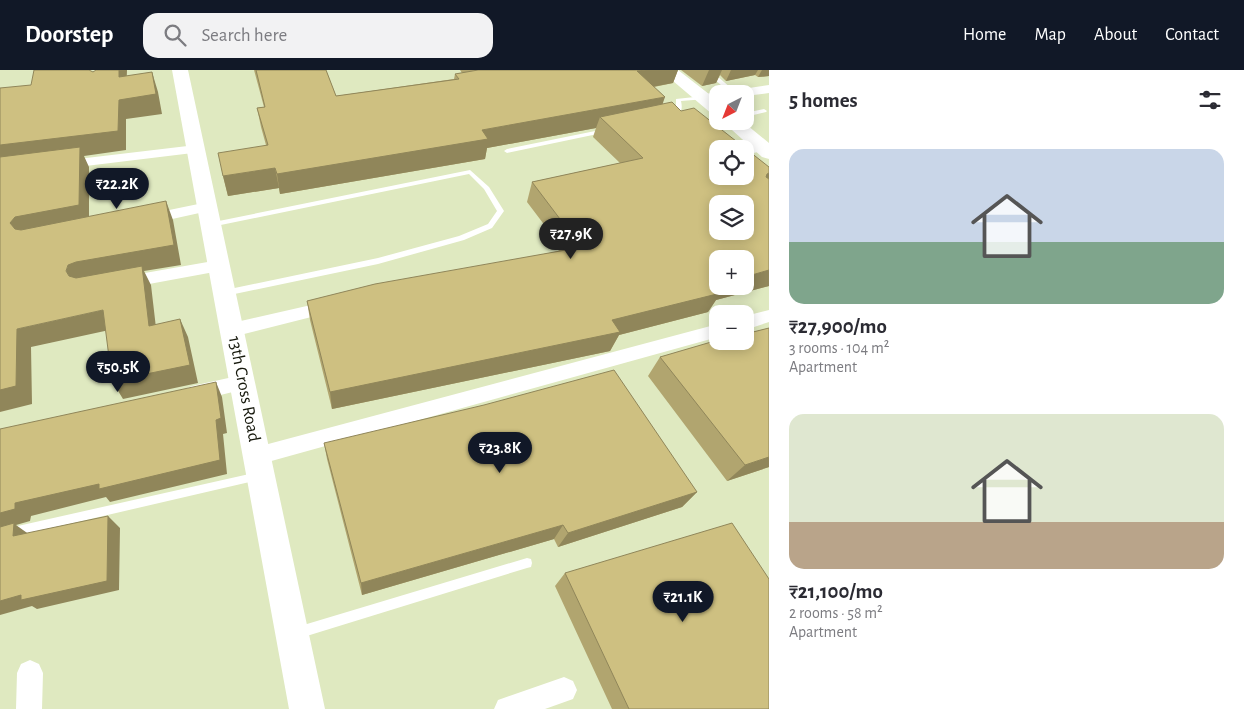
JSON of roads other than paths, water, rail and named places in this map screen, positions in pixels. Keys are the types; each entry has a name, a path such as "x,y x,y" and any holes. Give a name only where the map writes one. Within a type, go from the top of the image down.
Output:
{"street":[{"name":"13th Cross Road","path":"180,70 307,709"},
{"path":"668,70 709,96"},
{"path":"754,91 769,89"},
{"path":"746,130 766,151"},
{"path":"49,166 196,149"},
{"path":"130,223 209,216"},
{"path":"106,286 219,266"},
{"path":"232,330 349,302"},
{"path":"754,320 769,316"},
{"path":"259,466 709,333"},
{"path":"175,398 242,383"},
{"path":"29,709 30,673"},
{"path":"507,709 564,690"}],"lane":[{"path":"711,72 726,85"},
{"path":"663,119 679,113 678,100 709,97"},
{"path":"754,114 764,111"},
{"path":"698,130 709,127"},
{"path":"507,150 614,129"},
{"path":"209,216 454,173 470,172 487,188 501,211 490,226 461,238 378,261 225,294"},
{"path":"0,535 259,466"},
{"path":"292,634 527,563"}]}
